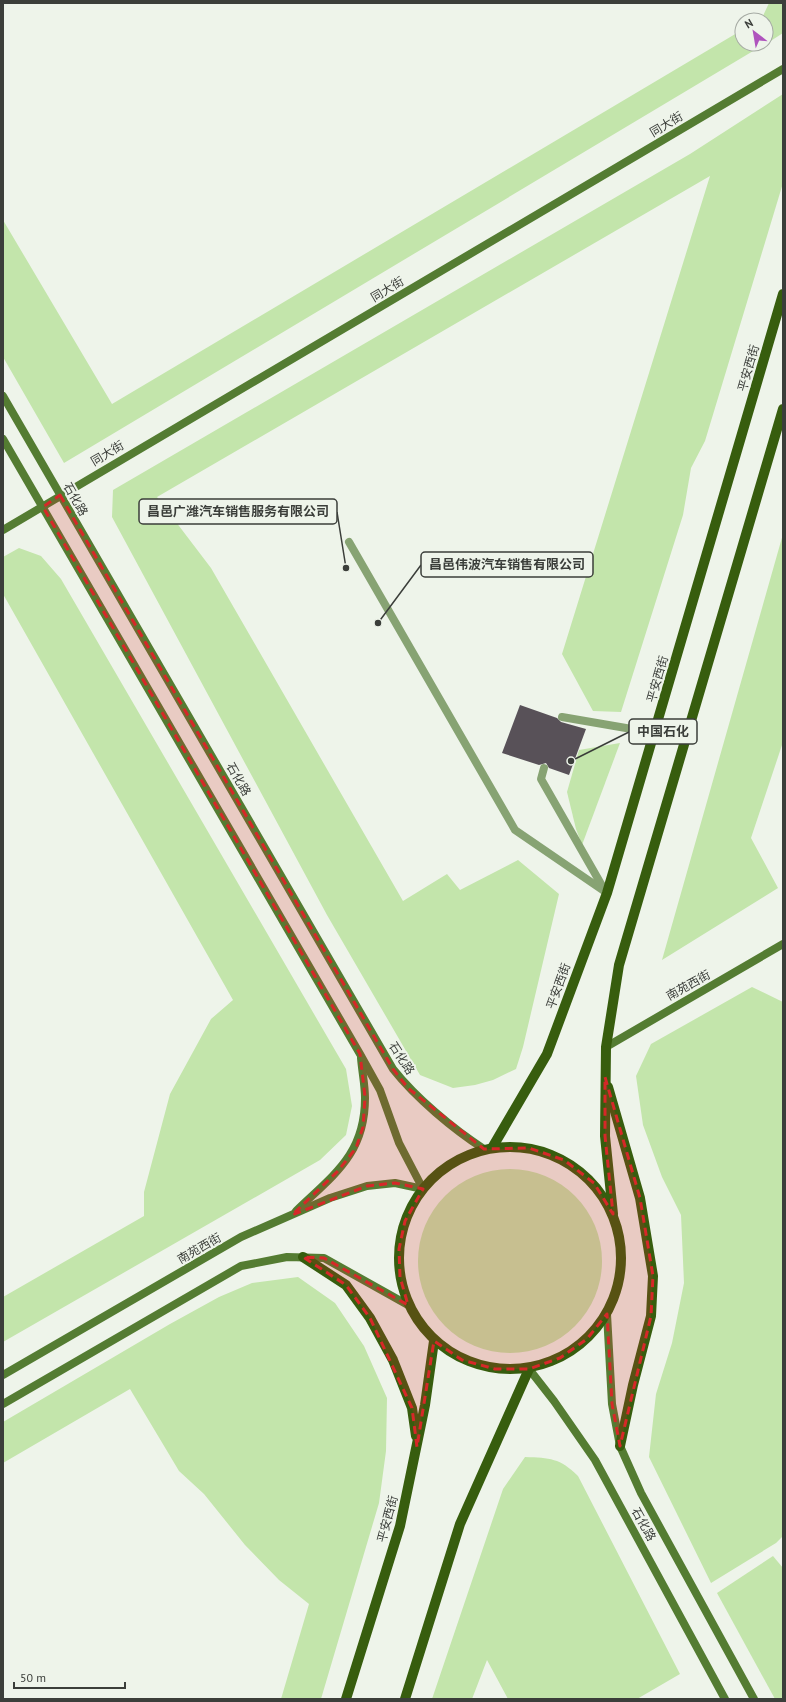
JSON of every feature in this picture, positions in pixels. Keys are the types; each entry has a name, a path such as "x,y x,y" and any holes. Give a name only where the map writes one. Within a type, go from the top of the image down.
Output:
{"main road":[{"name":"同大街","path":"3,530 783,69"},
{"name":"平安西街","path":"488,1149 547,1054 606,893 655,733 783,294"},
{"name":"石化路","path":"3,396 393,1069 408,1088 471,1140 488,1149"},
{"path":"613,1214 594,1183 564,1160 529,1148 488,1149 444,1169 423,1189 404,1221 398,1249 400,1278 408,1305 419,1324 434,1341 462,1360 495,1369 529,1369 560,1358 587,1339 607,1314 620,1282 622,1247 613,1214 605,1136 606,1047 619,965 783,409"},
{"path":"3,439 360,1054 380,1090 399,1143 423,1189"},
{"name":"南苑西街","path":"606,1047 783,944"},
{"path":"292,1215 338,1171 356,1148 363,1127 365,1098 360,1054"},
{"path":"605,1077 640,1198 653,1276 651,1316 633,1385 620,1446"},
{"name":"南苑西街","path":"3,1375 241,1237 330,1198 367,1186 395,1184 423,1189"},
{"path":"3,1404 241,1266 287,1257 324,1258 408,1305"},
{"path":"303,1258 346,1285 370,1318 392,1360 412,1408 417,1447"},
{"path":"607,1314 612,1404 620,1446 641,1493 754,1699"},
{"name":"平安西街","path":"346,1699 400,1526 417,1447 434,1341"},
{"name":"石化路","path":"529,1369 554,1400 595,1460 725,1699"},
{"path":"404,1699 460,1524 529,1369"}],"lane":[{"path":"349,542 515,830 606,893"},
{"path":"562,716 655,733"},
{"path":"544,768 541,779 606,893"}],"highlighted area":[{"path":"60,495 393,1069 408,1088 484,1149 529,1148 564,1160 594,1183 613,1214 605,1136 605,1077 640,1198 653,1276 651,1316 620,1446 612,1404 607,1314 587,1339 560,1358 529,1369 495,1369 462,1360 434,1341 417,1447 412,1408 370,1318 346,1285 303,1257 324,1258 408,1305 400,1277 399,1249 405,1221 423,1189 395,1183 367,1186 292,1215 338,1171 356,1148 363,1127 365,1097 360,1054 43,507"}],"green space":[{"path":"769,3 783,3 783,33 774,39 774,12 765,12"},
{"path":"734,35 734,52 752,52 64,463 3,357 3,220 112,404"},
{"path":"783,94 783,183 705,441 691,468 683,515 621,712 593,711 562,654 710,176 157,497 211,568 403,901 447,874 460,890 518,860 559,894 523,1047 516,1069 493,1080 475,1085 453,1088 420,1075 327,915 112,517 113,490 690,154"},
{"path":"783,534 783,742 751,838 778,888 662,960"},
{"path":"19,548 41,556 61,579 346,1069 352,1106 346,1135 320,1160 3,1342 3,1297 144,1216 144,1192 170,1094 211,1019 233,1000 3,594 3,557"},
{"path":"620,743 582,845 576,829 567,792 579,750"},
{"path":"752,987 783,1002 783,1536 776,1543 711,1583 649,1457 656,1394 672,1343 684,1283 681,1215 662,1177 643,1125 636,1076 651,1044"},
{"path":"510,1169 528,1171 545,1176 561,1185 575,1196 586,1210 595,1226 600,1243 602,1261 600,1279 595,1296 586,1312 575,1326 561,1337 545,1346 528,1351 510,1353 492,1351 475,1346 459,1337 445,1326 434,1312 425,1296 420,1279 418,1261 420,1243 425,1226 434,1210 445,1196 459,1185 475,1176 492,1171"},
{"path":"298,1277 335,1303 364,1346 387,1398 386,1451 379,1503 321,1699 281,1699 309,1604 279,1580 245,1545 204,1494 179,1471 130,1389 3,1463 3,1422 219,1297 252,1283"},
{"path":"525,1457 548,1459 560,1462 578,1476 680,1674 637,1699 508,1699 487,1660 472,1699 432,1699 503,1489"},
{"path":"773,1556 783,1568 783,1699 775,1699 717,1593"}],"building":[{"path":"520,705 557,718 561,722 586,729 569,775 549,768 546,763 539,765 502,753"}],"place":[{"name":"昌邑广潍汽车销售服务有限公司","path":"346,568"},
{"name":"昌邑伟波汽车销售有限公司","path":"378,623"},
{"name":"中国石化","path":"571,761"}]}
